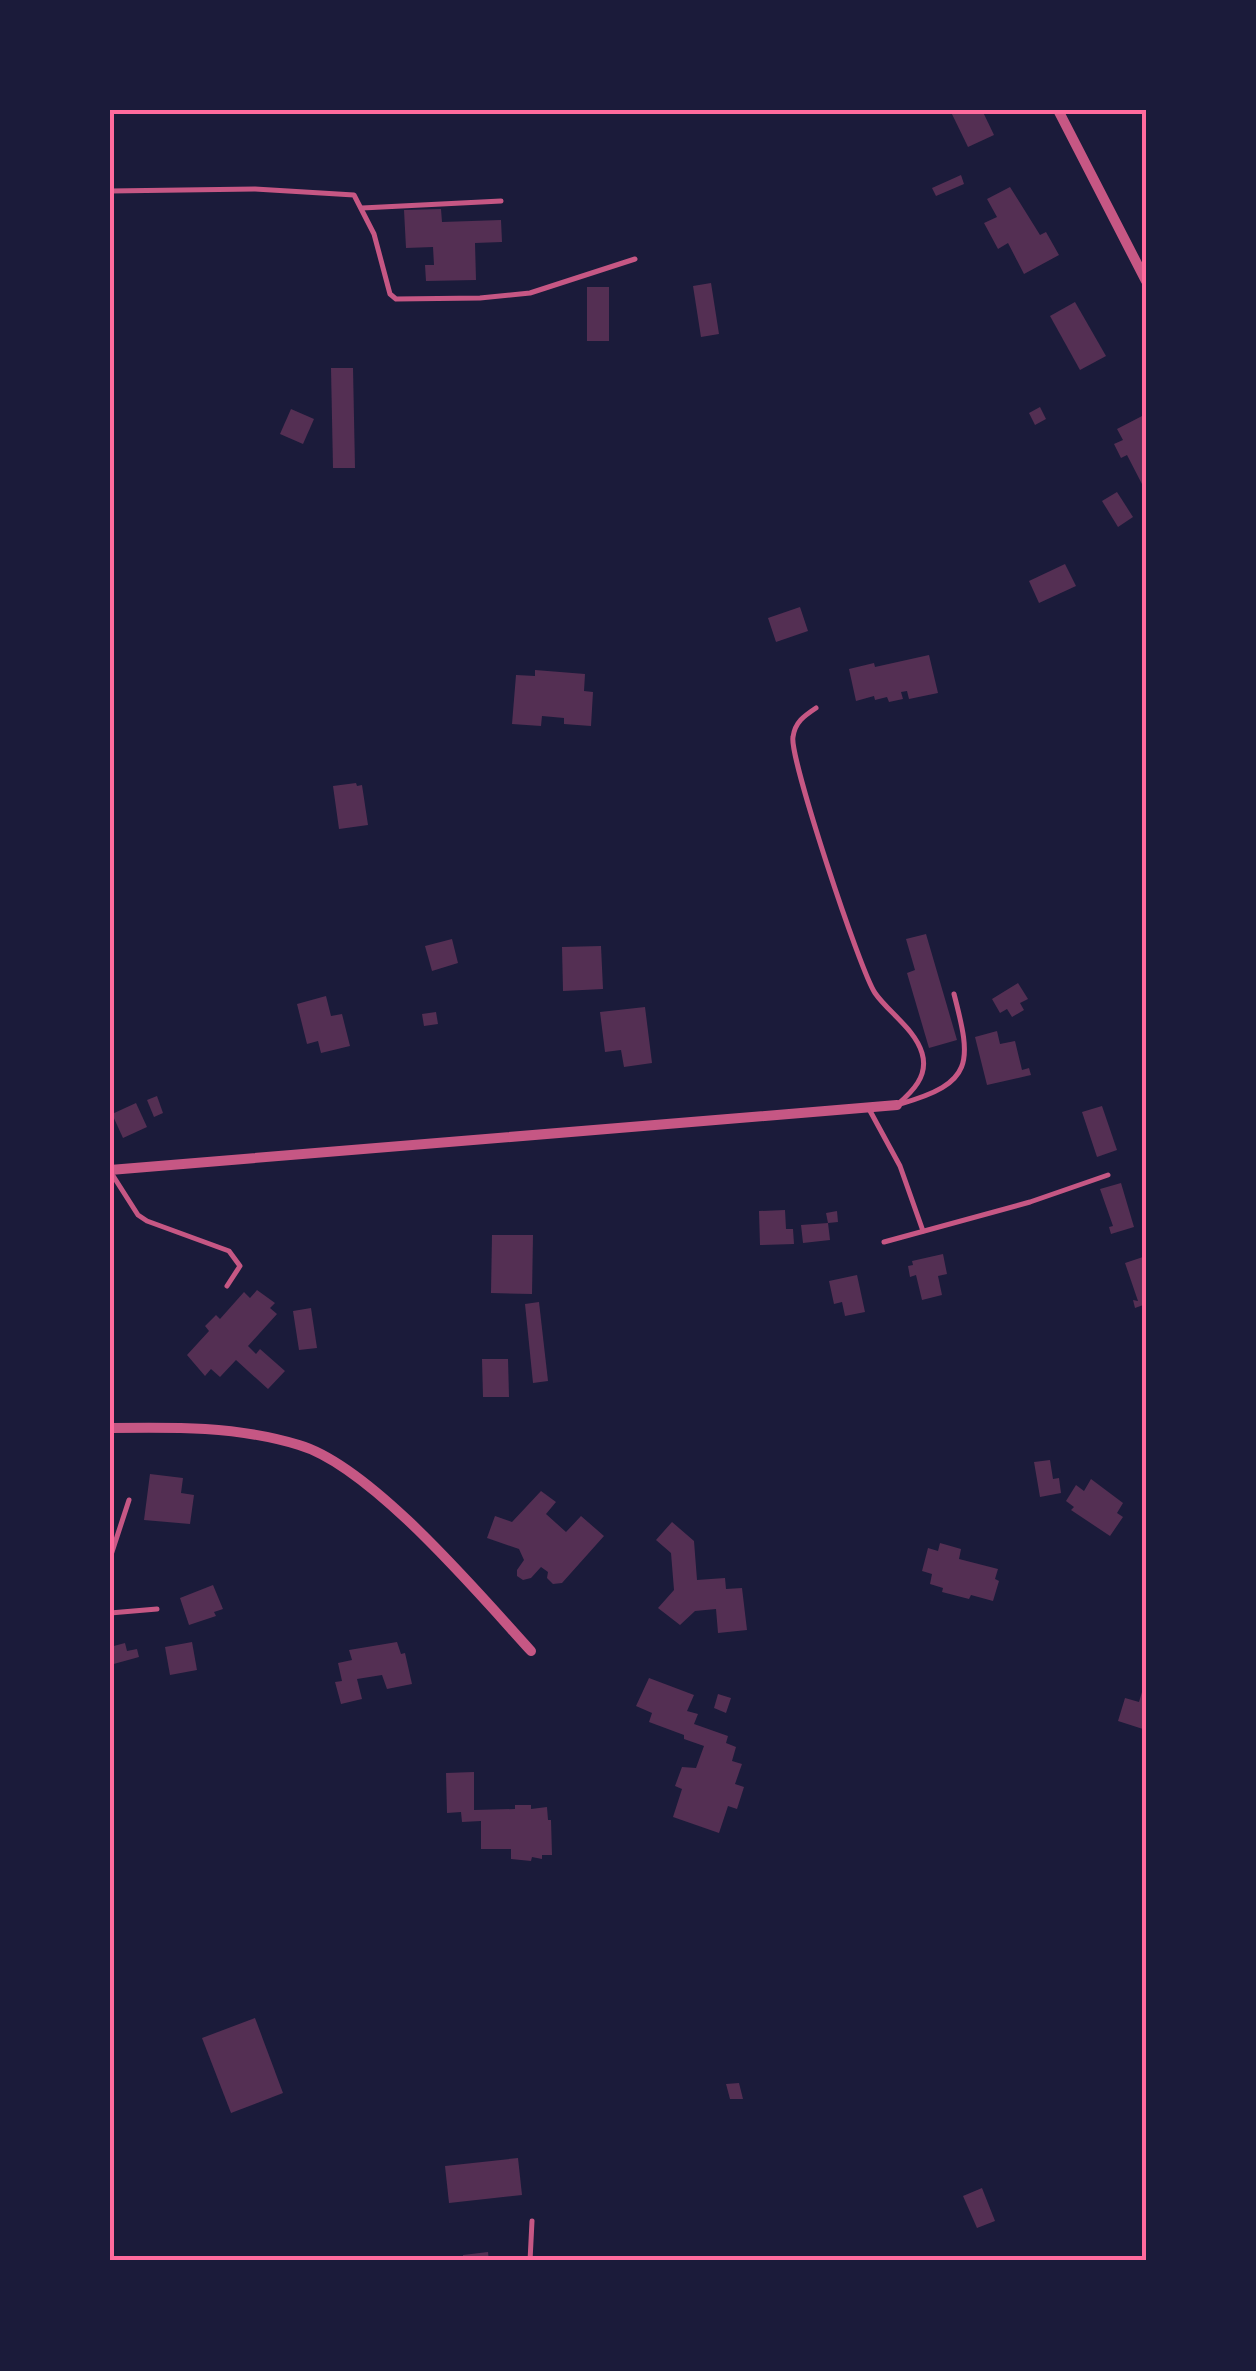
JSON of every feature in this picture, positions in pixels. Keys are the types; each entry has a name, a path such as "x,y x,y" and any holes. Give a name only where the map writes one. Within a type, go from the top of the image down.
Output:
{"street":[{"path":"1058,110 1146,282"},
{"path":"110,1170 897,1105"},
{"path":"110,1428 226,1429 303,1446 352,1473 458,1571 531,1651"}],"lane":[{"path":"110,191 255,189 354,195 374,234 390,294 396,299 530,293 635,259"},
{"path":"362,208 501,201"},
{"path":"816,708 798,720 792,740 817,828 864,973 922,1054 922,1072 916,1088 897,1105"},
{"path":"897,1105 936,1094 950,1084 965,1062 966,1039 954,994"},
{"path":"868,1108 900,1166 923,1231"},
{"path":"110,1170 146,1221 228,1251 240,1266 227,1286"},
{"path":"884,1242 1108,1176"},
{"path":"110,1558 130,1500"},
{"path":"110,1613 157,1609"},
{"path":"530,2261 532,2221"}],"building":[{"path":"950,110 982,110 994,135 968,147"},
{"path":"961,175 964,184 936,196 932,188"},
{"path":"1010,187 1040,235 1046,232 1059,255 1024,274 1008,243 998,249 984,223 997,217 987,199"},
{"path":"441,209 442,222 501,220 502,242 475,243 476,280 426,281 425,265 434,265 433,247 406,248 404,210"},
{"path":"711,283 719,334 701,337 693,286"},
{"path":"587,287 609,287 609,341 587,341"},
{"path":"1075,302 1106,356 1080,370 1050,316"},
{"path":"331,368 353,368 355,468 333,468"},
{"path":"1040,407 1046,419 1035,425 1029,413"},
{"path":"291,409 314,419 303,444 280,434"},
{"path":"1144,415 1143,486 1127,455 1121,458 1114,444 1123,440 1117,429"},
{"path":"1117,492 1133,517 1118,527 1102,501"},
{"path":"1065,564 1076,586 1039,603 1029,581"},
{"path":"800,607 808,631 776,642 768,618"},
{"path":"929,655 938,693 909,699 907,691 901,692 903,699 889,702 887,697 875,700 874,696 856,701 849,669"},
{"path":"535,670 585,674 584,691 593,692 591,726 564,724 564,718 542,716 541,726 512,724 516,675 535,676"},
{"path":"362,785 368,825 339,829 333,786"},
{"path":"926,934 957,1040 929,1048 907,973 915,970 906,939"},
{"path":"452,939 458,963 432,971 425,946"},
{"path":"601,946 603,989 563,991 562,947"},
{"path":"1018,983 1028,999 1020,1003 1024,1010 1012,1017 1007,1009 1000,1013 992,999"},
{"path":"326,996 331,1016 342,1014 350,1046 321,1053 318,1041 307,1044 297,1004"},
{"path":"645,1007 652,1063 624,1067 621,1050 605,1052 600,1012"},
{"path":"436,1012 438,1024 424,1026 422,1014"},
{"path":"997,1031 1000,1044 1015,1041 1022,1070 1029,1068 1031,1075 987,1085 975,1037"},
{"path":"157,1096 163,1113 154,1117 147,1100"},
{"path":"136,1103 147,1127 123,1138 112,1114"},
{"path":"1102,1106 1117,1150 1097,1157 1082,1112"},
{"path":"1121,1183 1134,1227 1111,1234 1109,1227 1113,1226 1100,1189"},
{"path":"785,1210 786,1229 793,1229 794,1244 760,1245 759,1211"},
{"path":"837,1211 838,1222 828,1223 826,1213"},
{"path":"828,1223 830,1240 803,1243 801,1225"},
{"path":"492,1235 533,1235 532,1294 491,1293"},
{"path":"943,1254 947,1274 938,1276 942,1295 922,1300 916,1275 910,1277 908,1266 913,1265 912,1261"},
{"path":"1143,1257 1146,1304 1135,1308 1133,1300 1138,1301 1125,1263"},
{"path":"857,1275 865,1312 845,1316 842,1302 834,1304 829,1281"},
{"path":"257,1290 275,1303 270,1308 277,1314 248,1346 256,1354 260,1349 285,1371 268,1389 236,1360 220,1377 211,1369 205,1376 187,1355 209,1331 205,1326 216,1315 220,1319 244,1292 250,1298"},
{"path":"539,1302 548,1381 533,1383 525,1304"},
{"path":"311,1308 317,1348 299,1350 293,1311"},
{"path":"482,1359 508,1359 509,1397 483,1397"},
{"path":"1050,1460 1053,1479 1059,1478 1061,1493 1040,1497 1034,1462"},
{"path":"150,1474 183,1478 181,1493 194,1495 190,1524 144,1520"},
{"path":"1091,1479 1123,1503 1117,1513 1123,1517 1110,1536 1071,1510 1074,1507 1066,1501 1076,1485 1084,1491"},
{"path":"541,1491 556,1502 546,1514 566,1532 581,1516 604,1536 562,1583 553,1584 541,1567 531,1578 523,1580 517,1576 524,1560 519,1549 487,1538 495,1516 512,1522"},
{"path":"672,1522 694,1541 697,1580 725,1578 726,1589 742,1588 747,1630 718,1633 716,1609 695,1611 680,1625 658,1608 674,1590 671,1553 656,1540"},
{"path":"940,1543 961,1549 959,1559 998,1569 993,1601 942,1592 943,1588 930,1584 932,1574 922,1571 928,1548 938,1551"},
{"path":"213,1585 223,1609 214,1612 216,1616 189,1625 180,1598"},
{"path":"192,1642 197,1670 170,1675 165,1647"},
{"path":"397,1642 401,1654 405,1653 412,1684 387,1689 382,1675 357,1679 362,1699 341,1704 335,1682 342,1681 338,1663 352,1660 349,1650"},
{"path":"125,1643 127,1651 137,1649 139,1657 110,1665 110,1647"},
{"path":"649,1678 694,1695 687,1711 698,1714 694,1724 728,1736 726,1743 736,1747 732,1761 742,1764 735,1784 744,1787 737,1809 728,1806 719,1833 673,1817 682,1789 675,1786 682,1767 696,1768 704,1746 649,1722 652,1713 636,1706"},
{"path":"1142,1692 1146,1693 1146,1730 1118,1721 1125,1698 1139,1702"},
{"path":"718,1694 731,1698 726,1713 714,1708"},
{"path":"474,1772 474,1810 515,1809 515,1805 547,1807 552,1855 532,1857 531,1861 511,1859 511,1849 481,1849 481,1821 462,1822 461,1812 447,1813 446,1773"},
{"path":"255,2018 283,2093 231,2113 202,2038"},
{"path":"739,2083 743,2099 730,2099 726,2084"},
{"path":"518,2158 522,2195 449,2203 445,2166"},
{"path":"982,2188 995,2221 977,2228 963,2196"},
{"path":"488,2252 489,2261 463,2261 463,2255"}]}
